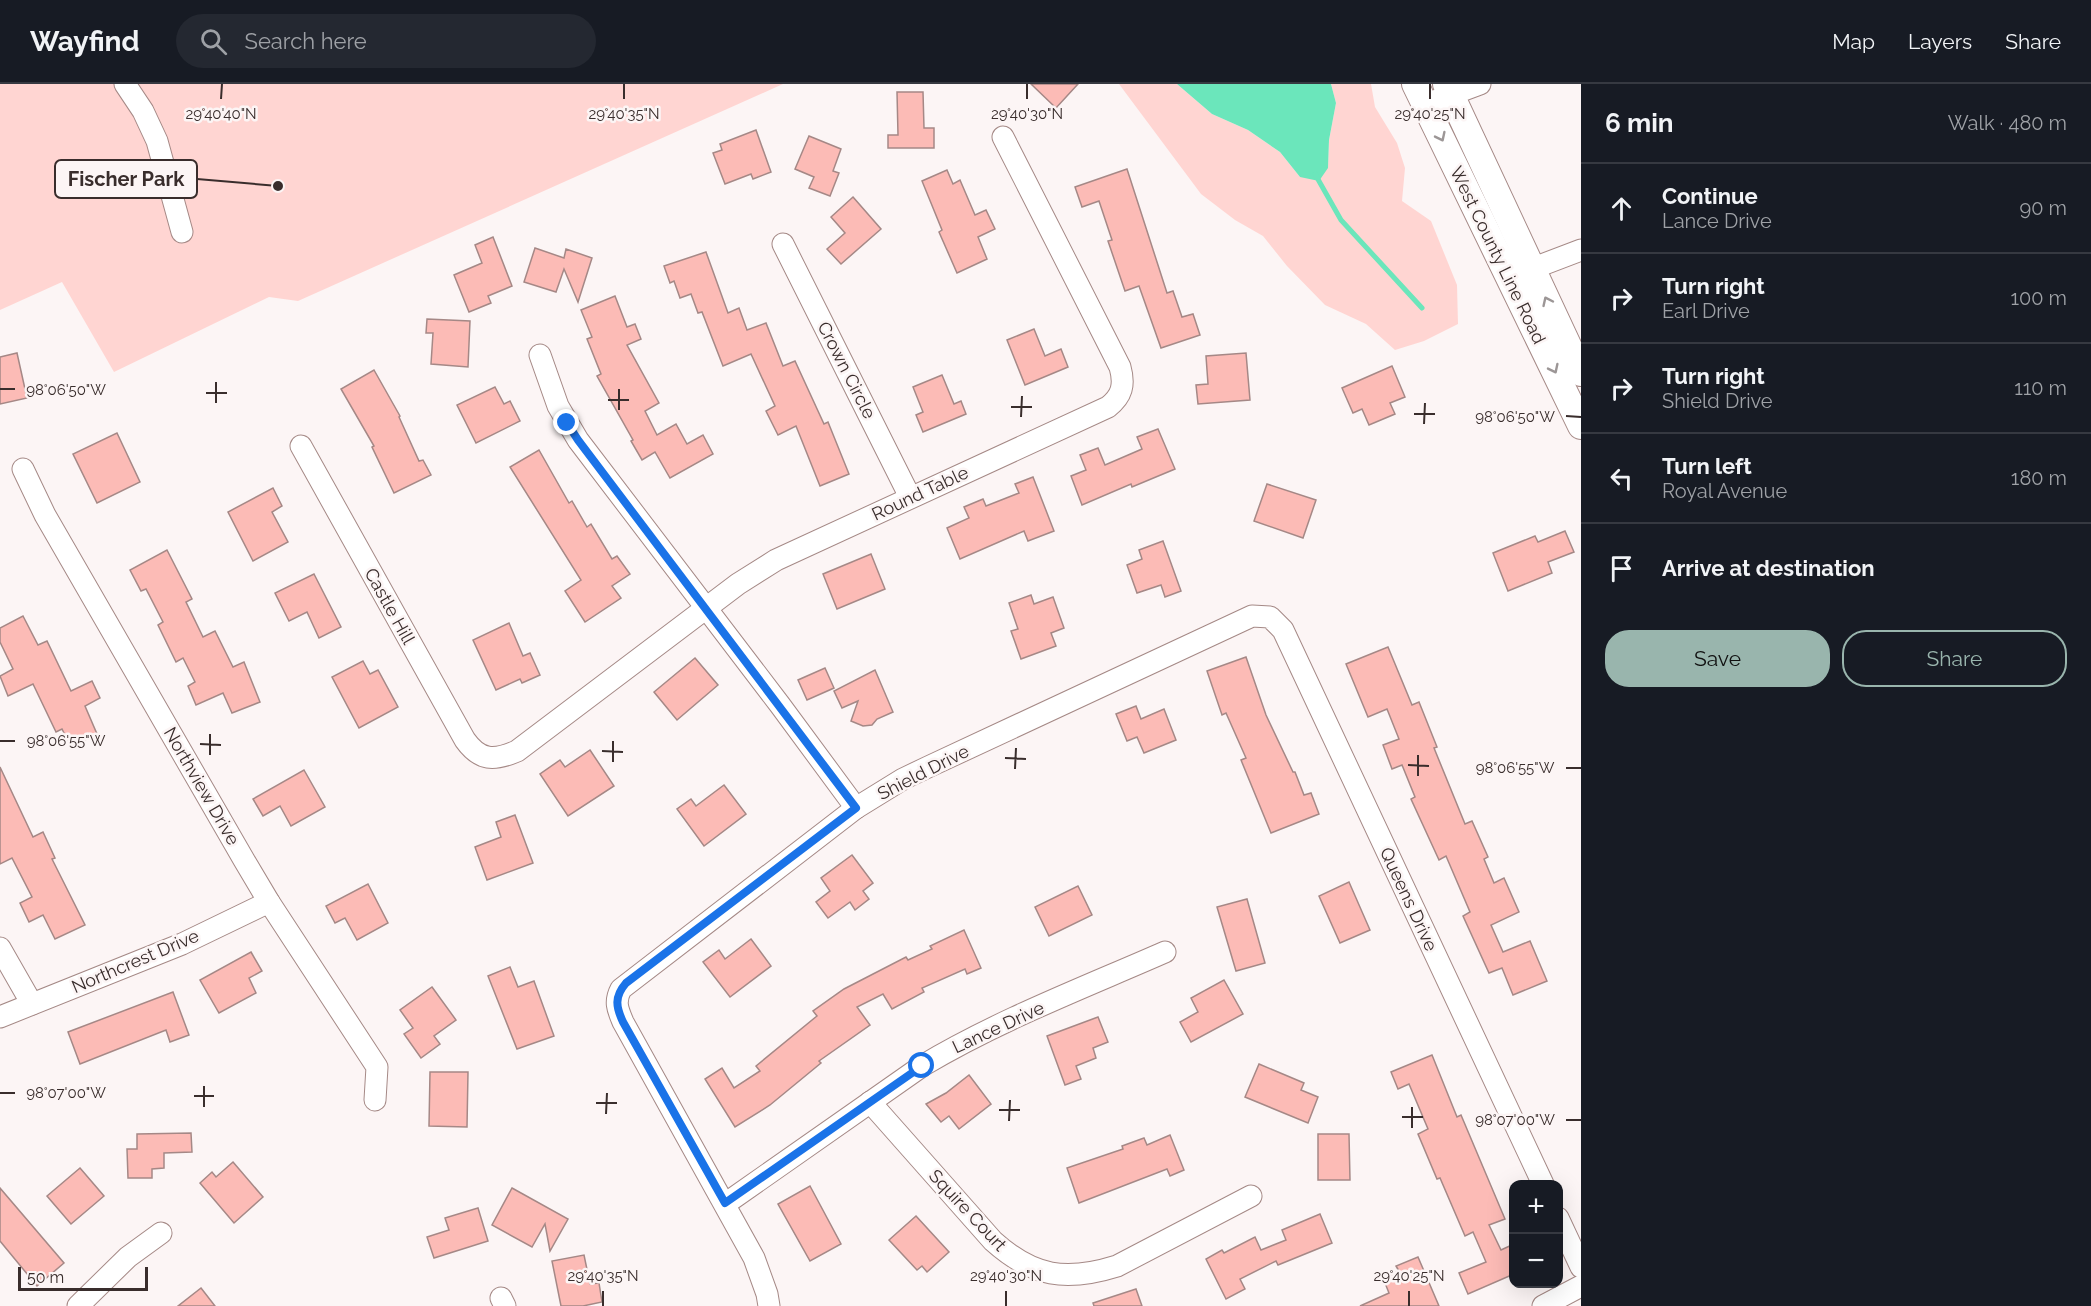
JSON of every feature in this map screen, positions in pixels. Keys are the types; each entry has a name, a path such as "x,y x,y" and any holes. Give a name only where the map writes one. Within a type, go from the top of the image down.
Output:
{"main road":[{"name":"West County Line Road","path":"1448,89 1581,426"},
{"name":"West County Line Road","path":"1420,94 1520,273 1581,373"}],"street":[{"path":"125,84 143,111 157,141 182,232"},
{"path":"1420,94 1480,84"},
{"name":"Round Table","path":"488,758 497,758 517,751 738,584 776,560 1108,407 1116,400 1123,389 1120,367 1003,137"},
{"name":"Crown Circle","path":"783,244 910,497"},
{"path":"1520,273 1581,250"},
{"path":"540,355 558,406 578,440 856,808"},
{"name":"Castle Hill","path":"301,446 465,740 478,754 488,758"},
{"name":"Northview Drive","path":"23,469 45,515 269,902 377,1067 375,1100"},
{"name":"Shield Drive","path":"725,1203 623,1022 616,998 626,983 856,808 903,779 1252,616 1270,617"},
{"name":"Queens Drive","path":"1270,617 1283,630 1541,1180"},
{"name":"Northcrest Drive","path":"0,1017 182,944 269,902"},
{"path":"0,948 32,1004"},
{"name":"Lance Drive","path":"725,1203 922,1066 973,1037 1165,952"},
{"name":"Squire Court","path":"870,1102 993,1241 1008,1255 1050,1274 1095,1273 1117,1266 1251,1196"},
{"path":"725,1203 754,1258 769,1306"},
{"path":"1563,1228 1581,1266"},
{"path":"78,1306 128,1257 161,1233"},
{"path":"1544,1306 1581,1286"}],"shaded area":[{"path":"0,84 783,84 298,301 269,297 114,372 62,282 0,310"},
{"path":"1119,84 1177,84 1212,114 1248,130 1280,152 1300,177 1328,167 1329,140 1336,103 1331,84 1371,84 1375,107 1397,143 1405,168 1402,201 1431,221 1457,285 1458,324 1424,341 1395,350 1366,324 1325,305 1287,266 1263,236 1235,220 1201,194"},
{"path":"1177,84 1331,84 1336,103 1329,140 1328,168 1319,181 1300,177 1280,152 1248,130 1212,114"}],"building":[{"path":"1031,84 1078,84 1056,108"},
{"path":"897,92 923,92 924,128 934,128 934,148 888,148 888,135 898,135"},
{"path":"756,130 771,172 753,179 751,174 725,184 713,153 722,150 720,144"},
{"path":"809,136 841,149 833,171 839,173 830,196 809,188 814,177 795,169"},
{"path":"1127,169 1167,293 1173,291 1182,317 1193,314 1200,335 1161,348 1139,286 1125,291 1108,241 1112,240 1099,201 1082,207 1075,187"},
{"path":"947,170 953,184 960,180 975,215 986,210 995,229 978,237 987,259 957,273 939,232 942,230 922,181"},
{"path":"853,197 881,229 841,264 827,249 845,233 831,217"},
{"path":"493,237 512,286 488,296 491,303 469,312 454,275 482,263 475,245"},
{"path":"535,248 564,258 566,249 592,258 578,302 564,269 556,292 524,282"},
{"path":"706,252 728,313 739,308 747,330 766,323 783,366 795,361 824,424 828,422 849,474 820,486 796,426 778,435 766,411 775,406 751,354 723,366 702,312 698,313 691,294 680,298 674,281 670,283 664,266"},
{"path":"615,296 627,327 635,324 641,339 627,345 659,403 645,411 657,435 676,424 687,444 703,435 713,454 670,478 655,452 642,460 597,376 601,374 587,339 592,337 581,310"},
{"path":"427,319 470,321 468,367 431,364 433,333 426,333"},
{"path":"1034,329 1045,356 1061,349 1068,367 1025,385 1007,340"},
{"path":"17,353 27,398 0,404 0,357"},
{"path":"1246,353 1250,400 1198,404 1196,385 1208,384 1206,356"},
{"path":"1392,366 1405,397 1390,403 1395,414 1369,425 1362,409 1353,413 1342,388"},
{"path":"374,370 400,416 419,461 423,460 431,475 394,493 372,447 374,446 341,389"},
{"path":"942,375 954,404 961,401 966,414 923,432 916,415 923,412 913,387"},
{"path":"495,387 504,404 510,401 520,421 476,443 457,405"},
{"path":"1158,429 1175,469 1132,487 1131,484 1082,505 1071,476 1086,470 1080,455 1098,448 1105,465 1142,449 1137,437"},
{"path":"117,433 140,482 97,503 73,454"},
{"path":"539,450 569,503 572,501 587,527 591,524 612,559 617,556 630,574 612,586 621,598 585,622 565,591 581,580 510,467"},
{"path":"1033,477 1054,531 1028,541 1024,531 960,559 947,528 969,518 964,507 983,499 986,506 1019,493 1015,484"},
{"path":"1267,484 1316,500 1303,538 1254,521"},
{"path":"273,488 282,506 272,512 288,542 253,561 228,512"},
{"path":"1565,531 1574,552 1548,562 1552,573 1508,591 1493,553 1535,536 1538,542"},
{"path":"1163,541 1181,591 1165,597 1161,585 1137,593 1127,565 1142,559 1139,550"},
{"path":"167,550 192,599 186,602 203,637 215,631 233,667 244,662 260,702 232,713 223,693 196,705 188,686 195,682 183,658 176,662 158,625 163,622 146,589 141,591 130,570"},
{"path":"871,554 885,589 837,609 823,574"},
{"path":"314,574 341,627 319,638 307,612 289,621 275,593"},
{"path":"1031,595 1034,604 1053,597 1064,628 1051,633 1056,646 1021,659 1011,631 1018,629 1009,603"},
{"path":"23,616 38,645 47,641 71,691 92,681 100,698 85,706 97,734 71,747 62,729 56,732 33,684 8,696 0,676 13,669 0,642 0,628"},
{"path":"509,623 523,656 530,653 540,675 522,683 520,679 496,690 473,640"},
{"path":"1388,647 1412,705 1419,702 1437,747 1434,748 1465,824 1472,821 1488,857 1484,859 1494,883 1504,878 1519,912 1491,925 1503,952 1530,941 1547,981 1513,995 1502,968 1489,973 1463,916 1470,912 1446,856 1439,860 1411,799 1415,797 1402,765 1392,769 1383,745 1399,739 1387,709 1368,717 1346,664"},
{"path":"1246,657 1266,715 1304,795 1311,793 1319,814 1271,833 1241,760 1246,758 1226,713 1222,715 1207,671"},
{"path":"695,658 718,685 677,720 654,692"},
{"path":"363,661 370,674 378,670 398,707 359,728 332,677"},
{"path":"825,668 834,688 807,700 798,680"},
{"path":"875,670 893,712 877,719 872,725 863,726 851,721 858,701 842,708 834,691"},
{"path":"1136,706 1141,719 1164,709 1176,740 1144,753 1137,737 1127,741 1116,714"},
{"path":"590,750 614,786 568,816 540,774 560,760 565,767"},
{"path":"0,767 33,837 43,832 55,858 52,859 85,925 55,939 43,915 29,922 20,903 32,897 12,858 0,864"},
{"path":"304,770 325,807 291,826 280,806 263,816 253,799"},
{"path":"724,785 746,814 704,846 677,809 691,799 696,806"},
{"path":"515,815 533,863 487,880 475,847 501,837 496,822"},
{"path":"852,855 873,883 863,891 869,899 855,910 850,902 828,918 816,902 830,891 821,878"},
{"path":"1349,882 1370,930 1340,943 1319,896"},
{"path":"368,884 388,923 357,940 345,918 335,923 326,906"},
{"path":"1078,886 1092,915 1049,936 1035,907"},
{"path":"1247,899 1265,963 1236,971 1217,907"},
{"path":"964,930 981,968 967,974 965,969 922,988 924,992 892,1009 883,994 857,1007 870,1025 819,1061 821,1063 770,1105 735,1127 705,1079 722,1068 734,1088 760,1071 756,1066 817,1016 813,1011 844,989 906,957 908,960 932,949 930,946"},
{"path":"751,939 771,966 730,997 703,962 719,950 725,959"},
{"path":"251,952 262,971 249,978 256,993 219,1013 200,980"},
{"path":"510,967 518,987 534,981 554,1036 517,1049 488,976"},
{"path":"1224,980 1243,1014 1191,1042 1180,1022 1198,1012 1191,998"},
{"path":"432,987 456,1020 434,1036 440,1044 421,1058 404,1034 413,1028 400,1010"},
{"path":"173,992 189,1035 170,1042 166,1030 80,1064 68,1032"},
{"path":"1098,1017 1108,1042 1093,1048 1096,1058 1076,1066 1081,1079 1065,1085 1047,1036"},
{"path":"1432,1055 1457,1117 1461,1115 1505,1219 1489,1225 1501,1250 1509,1246 1509,1276 1468,1294 1459,1273 1486,1262 1473,1232 1465,1236 1440,1178 1437,1179 1418,1134 1428,1129 1409,1084 1398,1089 1391,1072"},
{"path":"1259,1064 1304,1083 1301,1090 1318,1097 1308,1123 1245,1097"},
{"path":"430,1072 468,1072 467,1127 429,1126"},
{"path":"969,1075 991,1104 959,1129 949,1116 941,1122 926,1104 946,1093"},
{"path":"191,1133 192,1152 164,1153 164,1168 152,1169 152,1178 128,1178 127,1149 137,1149 137,1134"},
{"path":"1318,1134 1349,1134 1350,1180 1318,1180"},
{"path":"1170,1135 1184,1170 1170,1176 1167,1169 1079,1203 1067,1168 1123,1149 1122,1146 1144,1138 1147,1145"},
{"path":"233,1162 263,1197 234,1223 200,1183 212,1172 216,1177"},
{"path":"80,1168 104,1196 71,1224 47,1196"},
{"path":"810,1186 841,1244 810,1261 778,1204"},
{"path":"0,1188 64,1263 37,1286 0,1241"},
{"path":"512,1188 568,1219 550,1251 545,1224 532,1247 492,1225"},
{"path":"478,1208 488,1241 434,1258 427,1237 449,1230 445,1218"},
{"path":"1320,1214 1332,1243 1278,1265 1276,1261 1240,1279 1245,1289 1226,1299 1206,1259 1222,1250 1224,1253 1255,1237 1261,1250 1286,1240 1282,1230"},
{"path":"916,1216 949,1252 927,1272 922,1266 917,1270 889,1240"},
{"path":"584,1255 590,1284 599,1283 602,1302 583,1306 561,1306 552,1261"},
{"path":"1418,1257 1439,1306 1360,1306 1389,1293 1383,1278 1399,1271 1396,1266"},
{"path":"201,1288 215,1306 178,1306"},
{"path":"1136,1289 1142,1306 1094,1306 1093,1303"}],"waterway":[{"path":"1315,174 1341,220 1422,308"}],"place":[{"name":"Fischer Park","path":"278,186"}],"route":[{"path":"567,423 856,808 626,983 616,998 623,1022 725,1203 922,1066"}]}
